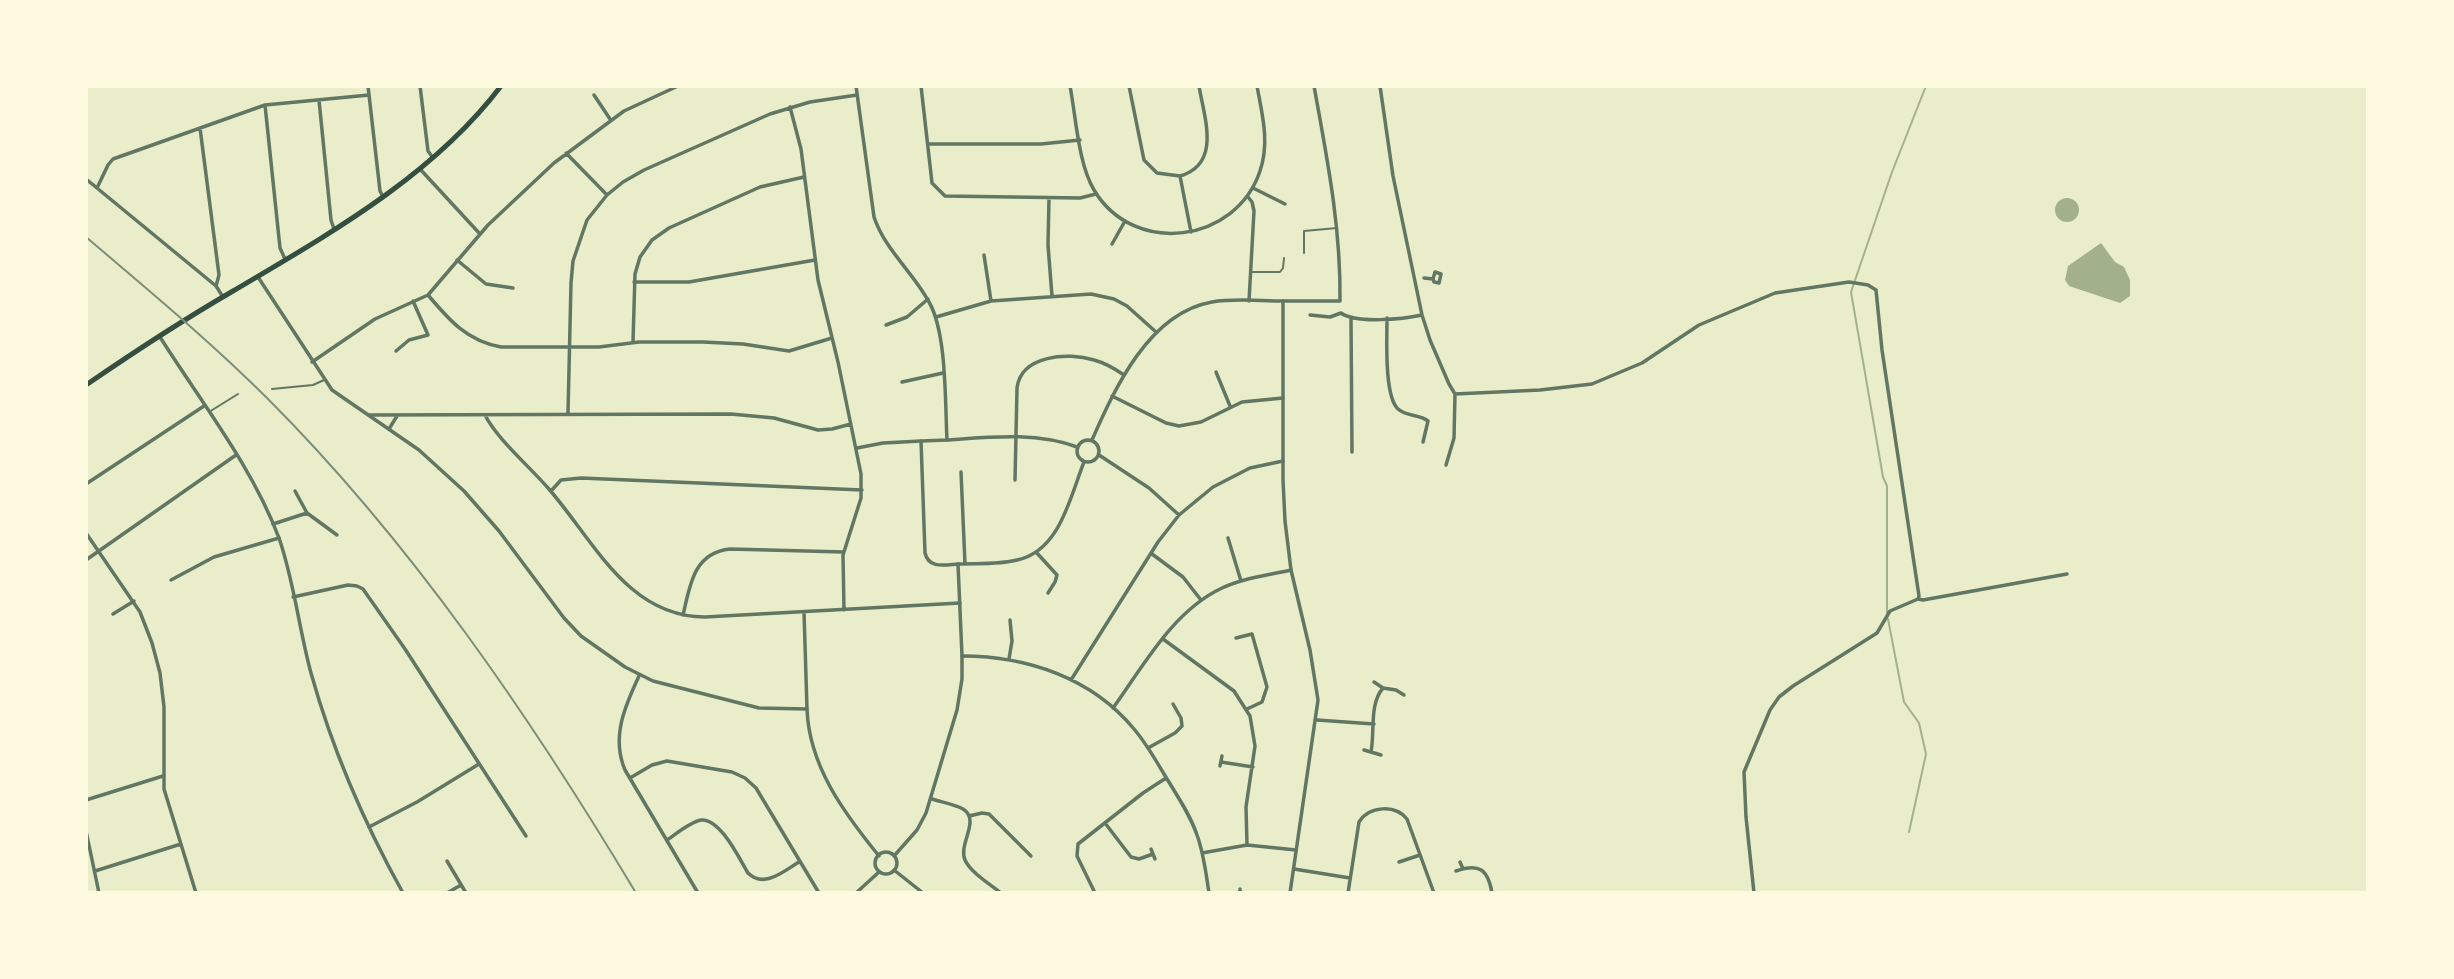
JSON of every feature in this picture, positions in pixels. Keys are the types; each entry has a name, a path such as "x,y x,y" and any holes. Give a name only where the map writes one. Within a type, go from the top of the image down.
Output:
{"main road":[{"path":"86,385 383,197 433,158 472,121 501,86"}],"street":[{"path":"368,86 380,191 383,197"},
{"path":"420,86 428,151 433,158"},
{"path":"312,362 375,319 428,295 480,234 566,153 610,119 678,86"},
{"path":"856,86 874,216 882,236 928,299 936,317 947,440"},
{"path":"921,86 935,187 946,197 1084,198 1096,194"},
{"path":"1070,86 1088,177 1096,194 1125,221 1164,234 1191,232 1222,220 1248,197 1262,165 1265,144 1256,86"},
{"path":"1129,86 1144,160 1151,169 1160,174 1180,176 1196,168 1207,149 1208,135 1199,86"},
{"path":"1314,86 1338,228 1341,313"},
{"path":"1380,86 1393,176 1422,315 1430,340 1455,394 1454,438 1446,465"},
{"path":"594,94 610,119"},
{"path":"97,188 113,159 200,128 265,106 369,95"},
{"path":"568,413 571,283 575,254 587,220 607,195 644,170 746,124 790,107 857,95"},
{"path":"319,100 334,229"},
{"path":"265,106 280,248 285,259"},
{"path":"790,107 804,177 822,300 851,424 862,490 844,552 844,610"},
{"path":"200,128 219,275 216,286"},
{"path":"928,144 1041,144 1080,140"},
{"path":"566,153 607,195"},
{"path":"420,169 480,234"},
{"path":"1180,176 1191,232"},
{"path":"633,342 636,268 652,240 664,230 760,187 804,177"},
{"path":"86,179 216,286 223,297"},
{"path":"1253,188 1285,204"},
{"path":"1248,197 1254,211 1250,301"},
{"path":"1049,198 1048,245 1052,296"},
{"path":"1112,244 1125,221"},
{"path":"984,255 992,301"},
{"path":"457,260 486,284 513,288"},
{"path":"634,282 698,281 815,260"},
{"path":"258,277 312,362 336,394 433,461 475,502 581,636 605,655 639,676 759,708 807,709"},
{"path":"1424,278 1433,279"},
{"path":"1455,394 1540,390 1592,384 1642,363 1699,325 1775,293 1849,282 1874,287 1918,599"},
{"path":"936,317 992,301 1091,294 1114,299 1127,306 1156,332"},
{"path":"428,295 463,332 487,345 501,347 605,347 633,342 716,342 789,351 832,338"},
{"path":"886,325 908,317 928,299"},
{"path":"1283,301 1285,521 1291,570 1317,684 1317,720 1290,893"},
{"path":"1092,440 1124,375 1156,332 1177,317 1212,302 1340,301"},
{"path":"396,351 409,340 428,335 413,302"},
{"path":"1310,315 1330,317 1341,313 1351,318 1402,319 1422,315"},
{"path":"1351,318 1352,452"},
{"path":"1387,318 1386,358 1391,400 1403,413 1423,417 1428,421 1423,442"},
{"path":"160,337 236,455 273,524 279,538 312,674 344,775 403,893"},
{"path":"1015,480 1017,384 1022,372 1029,365 1045,360 1082,357 1101,362 1124,375"},
{"path":"1216,372 1230,406"},
{"path":"902,382 943,373"},
{"path":"1112,396 1175,426 1196,424 1230,406 1254,399 1283,398"},
{"path":"86,484 204,406"},
{"path":"366,415 743,415 774,418 825,430 851,424"},
{"path":"485,415 551,491 591,546 620,579 654,604 683,615 705,617 960,603"},
{"path":"389,429 397,416"},
{"path":"856,449 883,443 1016,437 1045,438 1077,447"},
{"path":"1099,455 1093,461 1084,462 1077,456 1077,447 1085,440 1092,440 1097,444 1099,455 1149,488 1179,515"},
{"path":"921,442 925,552 929,561 937,565 1013,561 1036,552 1056,532 1084,462"},
{"path":"86,560 236,455"},
{"path":"1072,680 1179,515 1213,487 1250,468 1283,461"},
{"path":"961,472 965,564"},
{"path":"551,491 561,480 581,478 862,490"},
{"path":"295,491 307,513 337,535"},
{"path":"273,524 307,513"},
{"path":"86,533 134,601 149,632 160,673 165,716 163,776 166,799 196,893"},
{"path":"171,580 215,557 279,538"},
{"path":"1228,538 1241,580"},
{"path":"683,615 694,572 700,563 717,552 736,549 844,552"},
{"path":"1036,552 1057,575 1048,593"},
{"path":"1152,554 1183,577 1201,600"},
{"path":"894,856 921,824 932,799 956,718 962,679 958,564"},
{"path":"178,568 181,575"},
{"path":"1112,708 1175,623 1201,600 1241,580 1291,570"},
{"path":"1754,893 1744,772 1770,710 1779,697 1877,633 1890,611 1918,599 2067,573"},
{"path":"293,597 348,585 363,589 526,836"},
{"path":"113,614 134,601"},
{"path":"804,612 807,709 812,745 849,820 879,856"},
{"path":"1009,659 1012,641 1010,620"},
{"path":"1236,638 1252,634 1266,682 1264,698 1247,709"},
{"path":"1163,639 1222,681 1247,709 1255,741 1245,814 1247,845"},
{"path":"962,656 1009,659 1049,670 1072,680 1112,708 1133,728 1148,748 1193,825 1202,853 1209,893"},
{"path":"639,676 618,737 620,757 698,893"},
{"path":"1374,682 1383,688 1398,687 1404,695"},
{"path":"1370,752 1375,703 1383,688"},
{"path":"1148,748 1182,726 1181,718 1173,704"},
{"path":"1317,720 1374,724"},
{"path":"1364,750 1381,755"},
{"path":"1222,756 1220,764 1252,767"},
{"path":"630,778 652,765 667,761 739,774 759,793 819,893"},
{"path":"369,827 417,802 479,764"},
{"path":"86,800 163,776"},
{"path":"1096,893 1077,858 1076,848 1079,842 1166,778"},
{"path":"932,799 960,808 969,816 970,827 963,850 965,859 971,868 1001,893"},
{"path":"1348,893 1359,822 1370,811 1393,809 1407,819 1434,893"},
{"path":"969,816 989,814 1031,856"},
{"path":"667,839 696,822 707,821 719,828 748,873 755,878 770,878 799,862"},
{"path":"1105,823 1133,858 1139,859 1152,851 1155,859"},
{"path":"86,831 99,893"},
{"path":"95,871 181,844"},
{"path":"1202,853 1247,845 1296,849"},
{"path":"886,853 894,856 897,864 894,870 887,874 879,872 875,864 879,856 886,853"},
{"path":"1399,862 1420,855"},
{"path":"447,861 466,893"},
{"path":"1460,862 1463,869"},
{"path":"1456,871 1475,867 1484,872 1489,879 1492,893"},
{"path":"1294,869 1350,878"},
{"path":"894,870 923,893"},
{"path":"856,893 879,872"},
{"path":"447,893 461,885"}],"lane":[{"path":"1304,253 1304,231 1338,228"},
{"path":"1251,272 1280,272 1284,258"},
{"path":"272,389 313,385 324,380"},
{"path":"208,412 238,394"}],"shaded area":[{"path":"2067,198 2076,201 2079,210 2076,219 2067,222 2058,219 2055,210 2058,201"},
{"path":"2101,243 2115,262 2124,267 2130,280 2130,296 2120,303 2069,286 2065,280 2068,266"}],"waterway":[{"path":"1887,613 1887,486 1883,477 1851,292 1892,172 1926,86"},
{"path":"1888,619 1904,702 1919,723 1926,754 1909,832"}],"railway":[{"path":"86,237 178,316 267,398 371,512 420,572 511,698 636,893"}]}
